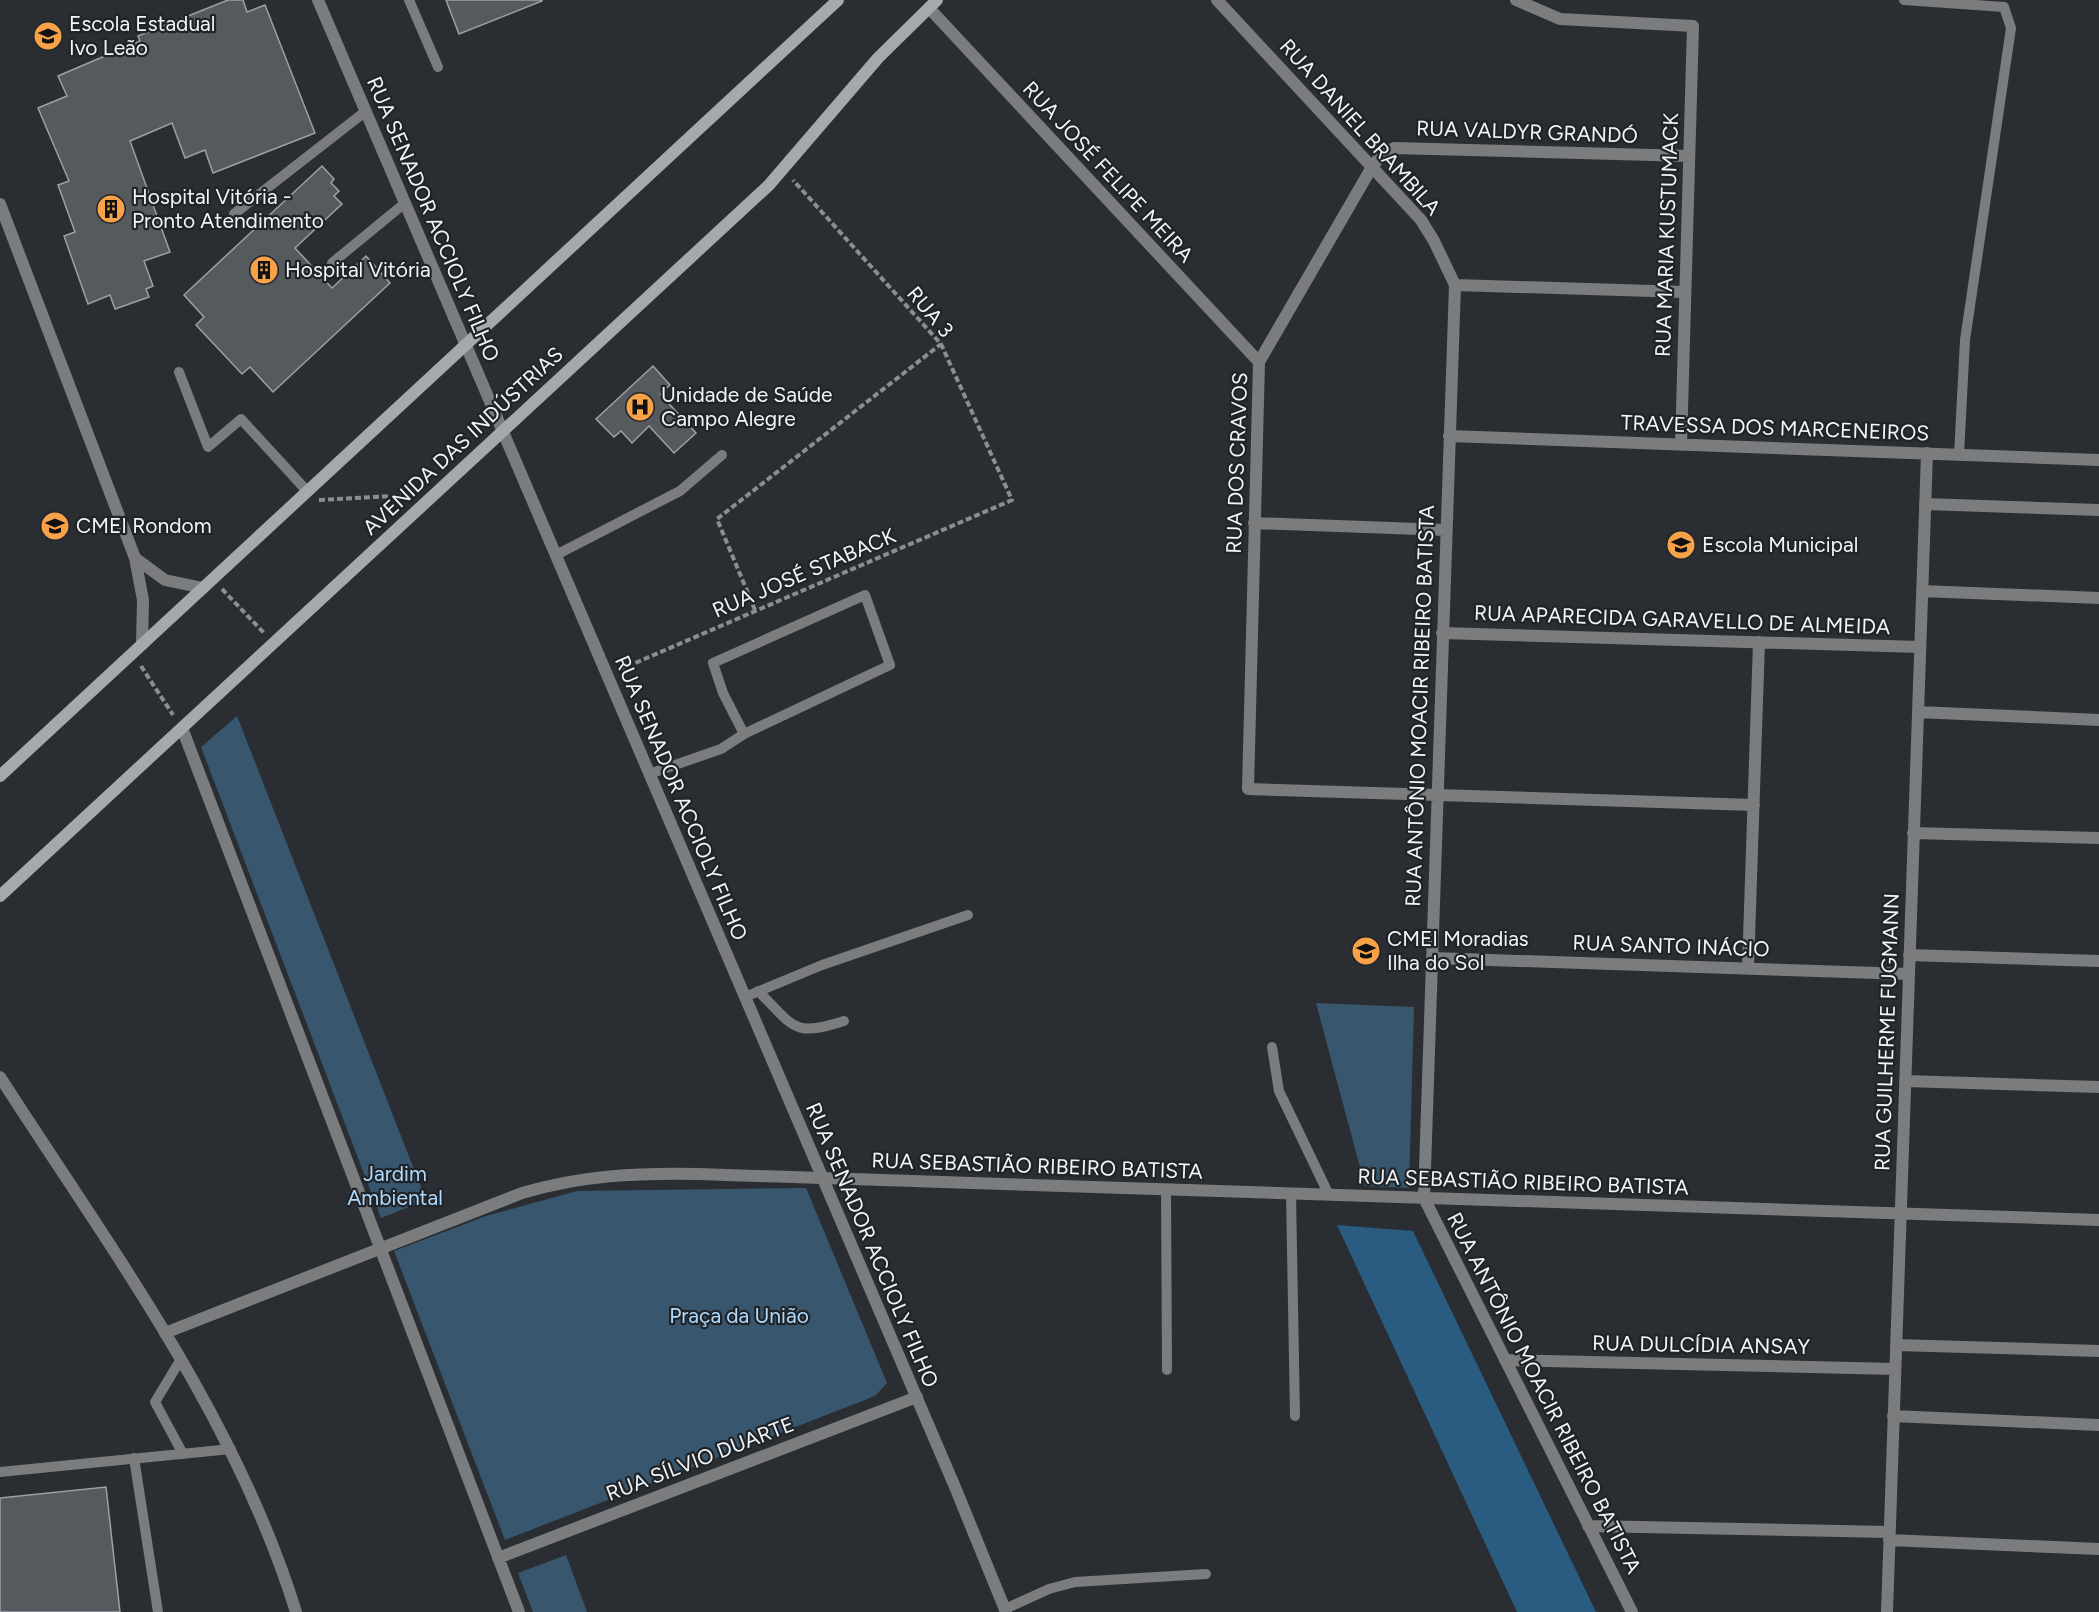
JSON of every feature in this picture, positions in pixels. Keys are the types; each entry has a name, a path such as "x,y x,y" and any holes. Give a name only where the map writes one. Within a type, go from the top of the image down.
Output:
{"main road":[{"path":"0,776 838,0"},
{"name":"AVENIDA DAS INDÚSTRIAS","path":"0,896 784,169 872,65 933,4"}],"street":[{"name":"RUA SENADOR ACCIOLY FILHO","path":"318,0 917,1397 1005,1610"},
{"name":"RUA DANIEL BRAMBILA","path":"1217,0 1420,220 1434,241 1455,285 1449,436"},
{"name":"RUA MARIA KUSTUMACK","path":"1516,0 1560,19 1693,26 1681,445"},
{"name":"RUA JOSÉ FELIPE MEIRA","path":"933,4 1259,363"},
{"name":"RUA VALDYR GRANDÓ","path":"1372,167 1382,154 1394,148 1689,156"},
{"name":"RUA DOS CRAVOS","path":"1372,167 1259,363 1248,789 1437,795"},
{"path":"0,204 135,558 143,600 137,649"},
{"path":"1455,285 1685,292"},
{"name":"TRAVESSA DOS MARCENEIROS","path":"1449,436 2099,460"},
{"name":"RUA ANTÔNIO MOACIR RIBEIRO BATISTA","path":"1449,436 1424,1198 1632,1612"},
{"name":"RUA GUILHERME FUGMANN","path":"1887,1612 1927,453"},
{"path":"1925,504 2099,510"},
{"path":"1254,523 1446,530"},
{"path":"135,558 165,580 203,588"},
{"path":"1922,591 2099,598"},
{"name":"RUA APARECIDA GARAVELLO DE ALMEIDA","path":"1442,633 1920,647"},
{"path":"1748,968 1759,642"},
{"path":"1918,712 2099,720"},
{"path":"182,728 519,1612"},
{"path":"1437,795 1754,805"},
{"path":"1913,833 2099,838"},
{"path":"1909,955 2099,961"},
{"name":"RUA SANTO INÁCIO","path":"1431,958 1908,974"},
{"path":"0,1077 165,1333 231,1449 268,1533 296,1612"},
{"path":"1905,1081 2099,1087"},
{"name":"RUA SEBASTIÃO RIBEIRO BATISTA","path":"165,1333 522,1193 583,1177 675,1173 2099,1220"},
{"path":"1896,1345 2099,1351"},
{"name":"RUA DULCÍDIA ANSAY","path":"1505,1360 1895,1369"},
{"name":"RUA SÍLVIO DUARTE","path":"498,1558 917,1397"},
{"path":"1893,1416 2099,1425"},
{"path":"1588,1526 1889,1536 2099,1549"}],"lane":[{"path":"409,0 438,67"},
{"path":"1904,0 2004,7 2011,28 1965,340 1959,455"},
{"path":"234,214 366,111"},
{"path":"332,263 405,203"},
{"path":"179,372 208,447 241,419 307,491"},
{"path":"556,555 680,491 722,455"},
{"path":"649,774 721,749 744,734 890,665 865,595 713,663 723,693 744,734"},
{"path":"745,997 822,965 969,915"},
{"path":"758,991 801,1030 811,1030 844,1021"},
{"path":"1272,1047 1279,1091 1329,1195"},
{"path":"1166,1189 1167,1370"},
{"path":"1291,1194 1295,1416"},
{"path":"181,1359 155,1402 183,1454"},
{"path":"0,1472 231,1449"},
{"path":"135,1458 158,1612"},
{"path":"1005,1610 1049,1589 1075,1582 1206,1574"}],"path":[{"name":"RUA 3","path":"784,169 941,344 1012,500"},
{"path":"755,610 717,519 941,344"},
{"path":"296,501 435,494"},
{"name":"RUA JOSÉ STABACK","path":"607,675 1012,500"},
{"path":"212,579 274,643"},
{"path":"137,649 182,728"}],"green space":[{"name":"Jardim Ambiental","path":"237,716 426,1200 381,1218 201,747"},
{"path":"1316,1003 1414,1007 1409,1188 1365,1186"},
{"name":"Praça da União","path":"806,1188 887,1383 875,1396 505,1540 394,1251 486,1216 577,1191"},
{"path":"566,1555 587,1612 533,1612 518,1573"}],"shaded area":[{"path":"1337,1225 1413,1231 1596,1612 1517,1612"}],"building":[{"path":"228,0 243,0 247,12 265,5 315,133 213,173 205,150 185,158 172,123 130,141 170,252 144,261 153,286 146,289 149,297 115,309 110,295 88,304 64,236 75,232 58,185 69,181 38,108 67,96 58,76 140,41 138,36"},
{"path":"446,0 542,0 542,1 459,34"},
{"name":"Hospital Vitória","path":"322,166 334,179 331,183 339,191 334,196 342,204 295,248 332,288 366,256 390,283 273,392 250,367 242,374 196,325 204,317 184,295"},
{"name":"Unidade de Saúde Campo Alegre","path":"653,366 670,385 660,394 696,433 674,453 649,426 632,443 621,431 614,437 596,419"},
{"path":"106,1487 120,1612 0,1612 0,1498"}],"place":[{"name":"Escola Estadual Ivo Leão","path":"48,36"},
{"name":"Hospital Vitória - Pronto Atendimento","path":"111,209"},
{"name":"Hospital Vitória","path":"264,270"},
{"name":"Unidade de Saúde Campo Alegre","path":"640,407"},
{"name":"CMEI Rondom","path":"55,526"},
{"name":"Escola Municipal","path":"1681,545"},
{"name":"CMEI Moradias Ilha do Sol","path":"1366,951"}]}
